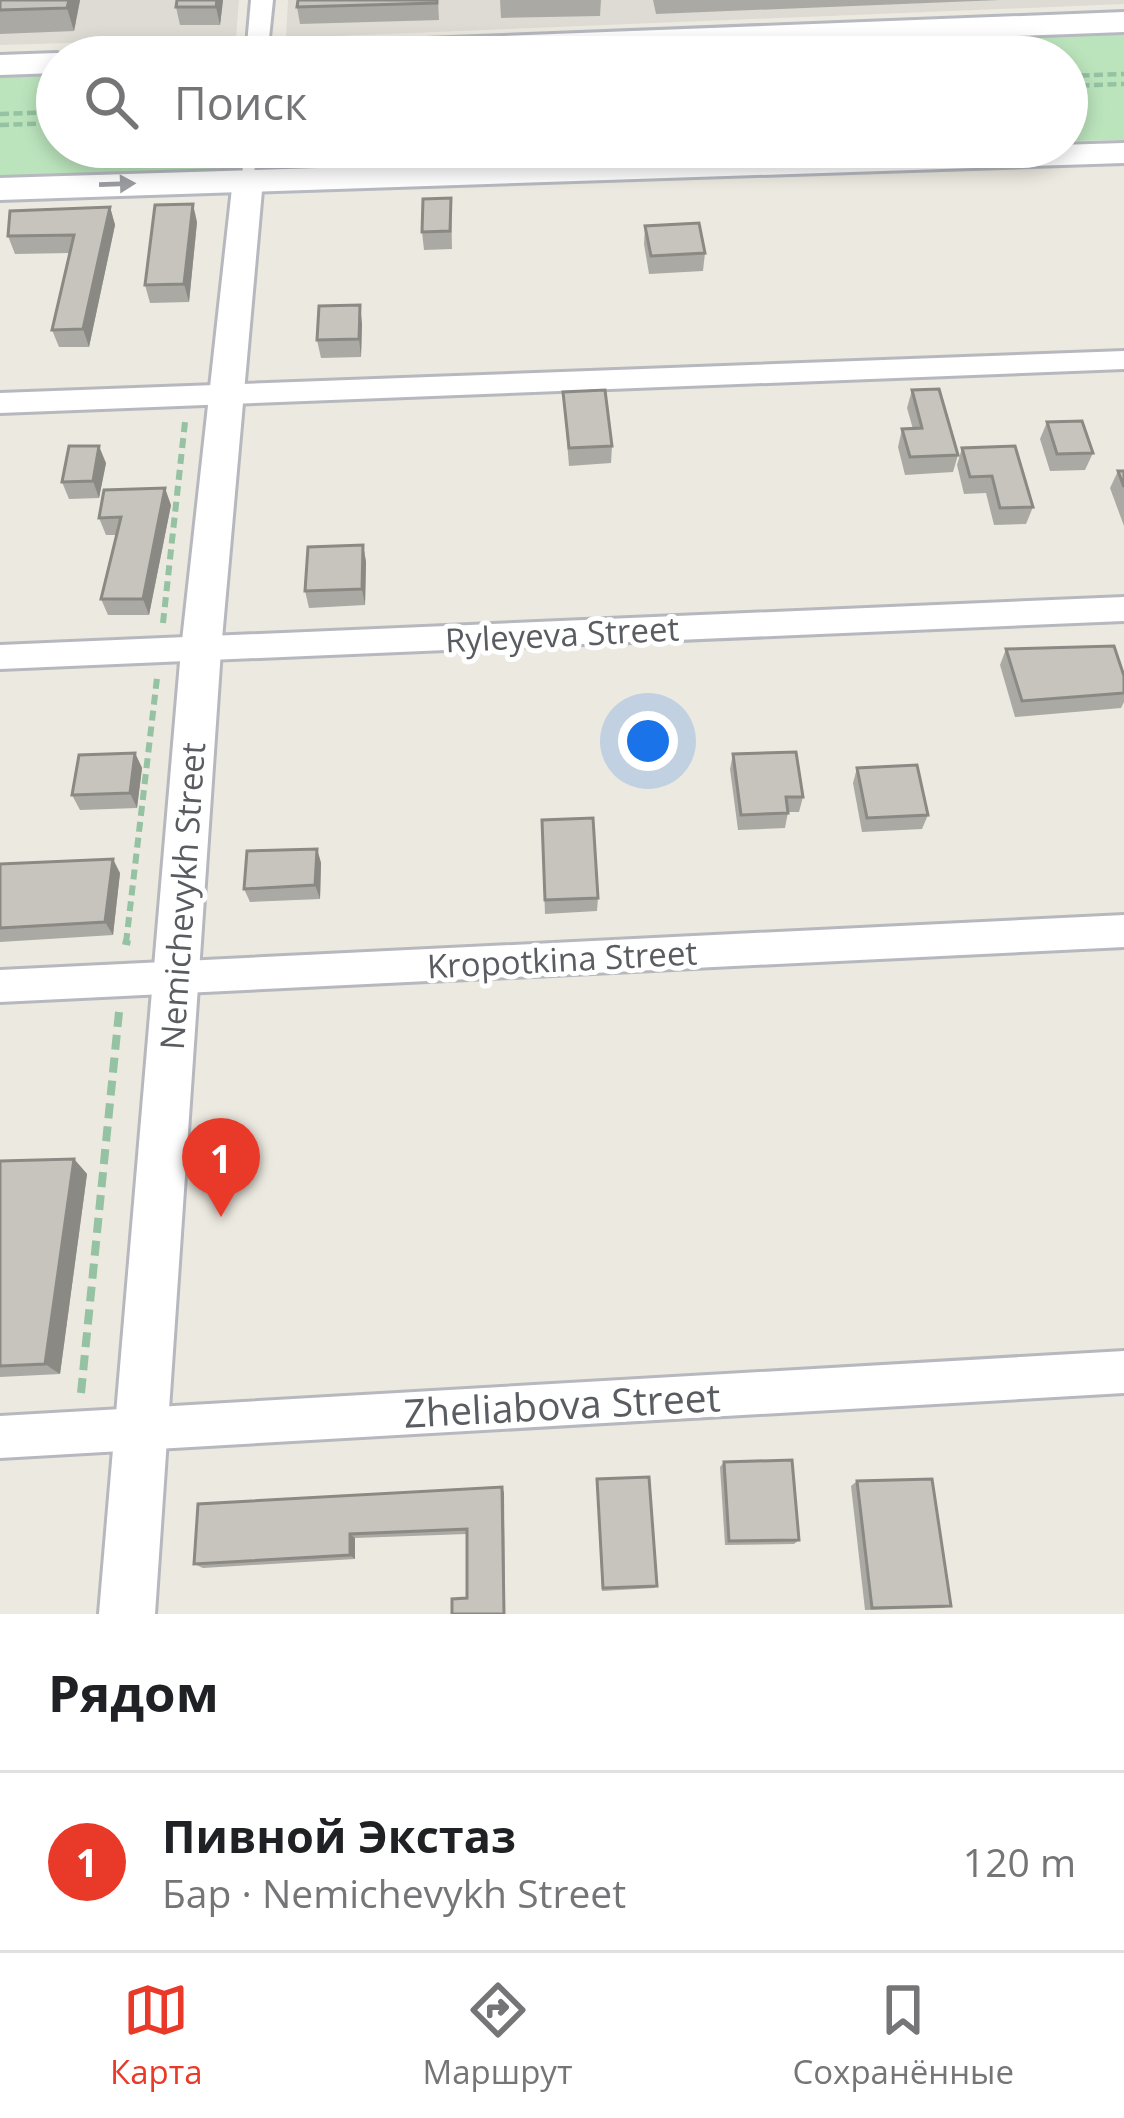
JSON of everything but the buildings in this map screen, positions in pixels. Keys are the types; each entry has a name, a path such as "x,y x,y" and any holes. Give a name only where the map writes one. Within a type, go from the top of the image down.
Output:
{"main road":[{"path":"767,36 1124,22"},
{"path":"0,65 36,64"},
{"path":"1088,153 1124,153"},
{"path":"0,189 201,168"}],"street":[{"path":"259,36 262,0"},
{"name":"Nemichevykh Street","path":"127,1614 176,977 181,650 208,396 248,168"},
{"path":"0,404 1124,360"},
{"name":"Ryleyeva Street","path":"0,657 1124,609"},
{"name":"Kropotkina Street","path":"0,986 1124,931"},
{"name":"Zheliabova Street","path":"0,1437 1124,1372"}],"path":[{"path":"1088,75 1124,74"},
{"path":"1088,85 1124,83"},
{"path":"0,114 36,113"},
{"path":"0,125 36,124"},
{"path":"78,1432 122,980 181,650 208,396"}],"shaded area":[{"path":"0,0 239,0 236,36 36,36 36,44 0,45"},
{"path":"288,0 1124,0 1124,4 286,36"}],"green space":[{"path":"1124,33 1124,140 1088,141 1088,36 1040,36"},
{"path":"36,72 36,168 217,168 0,179 0,73"}],"place":[{"name":"Пивной Экстаз","path":"221,1217"}]}
